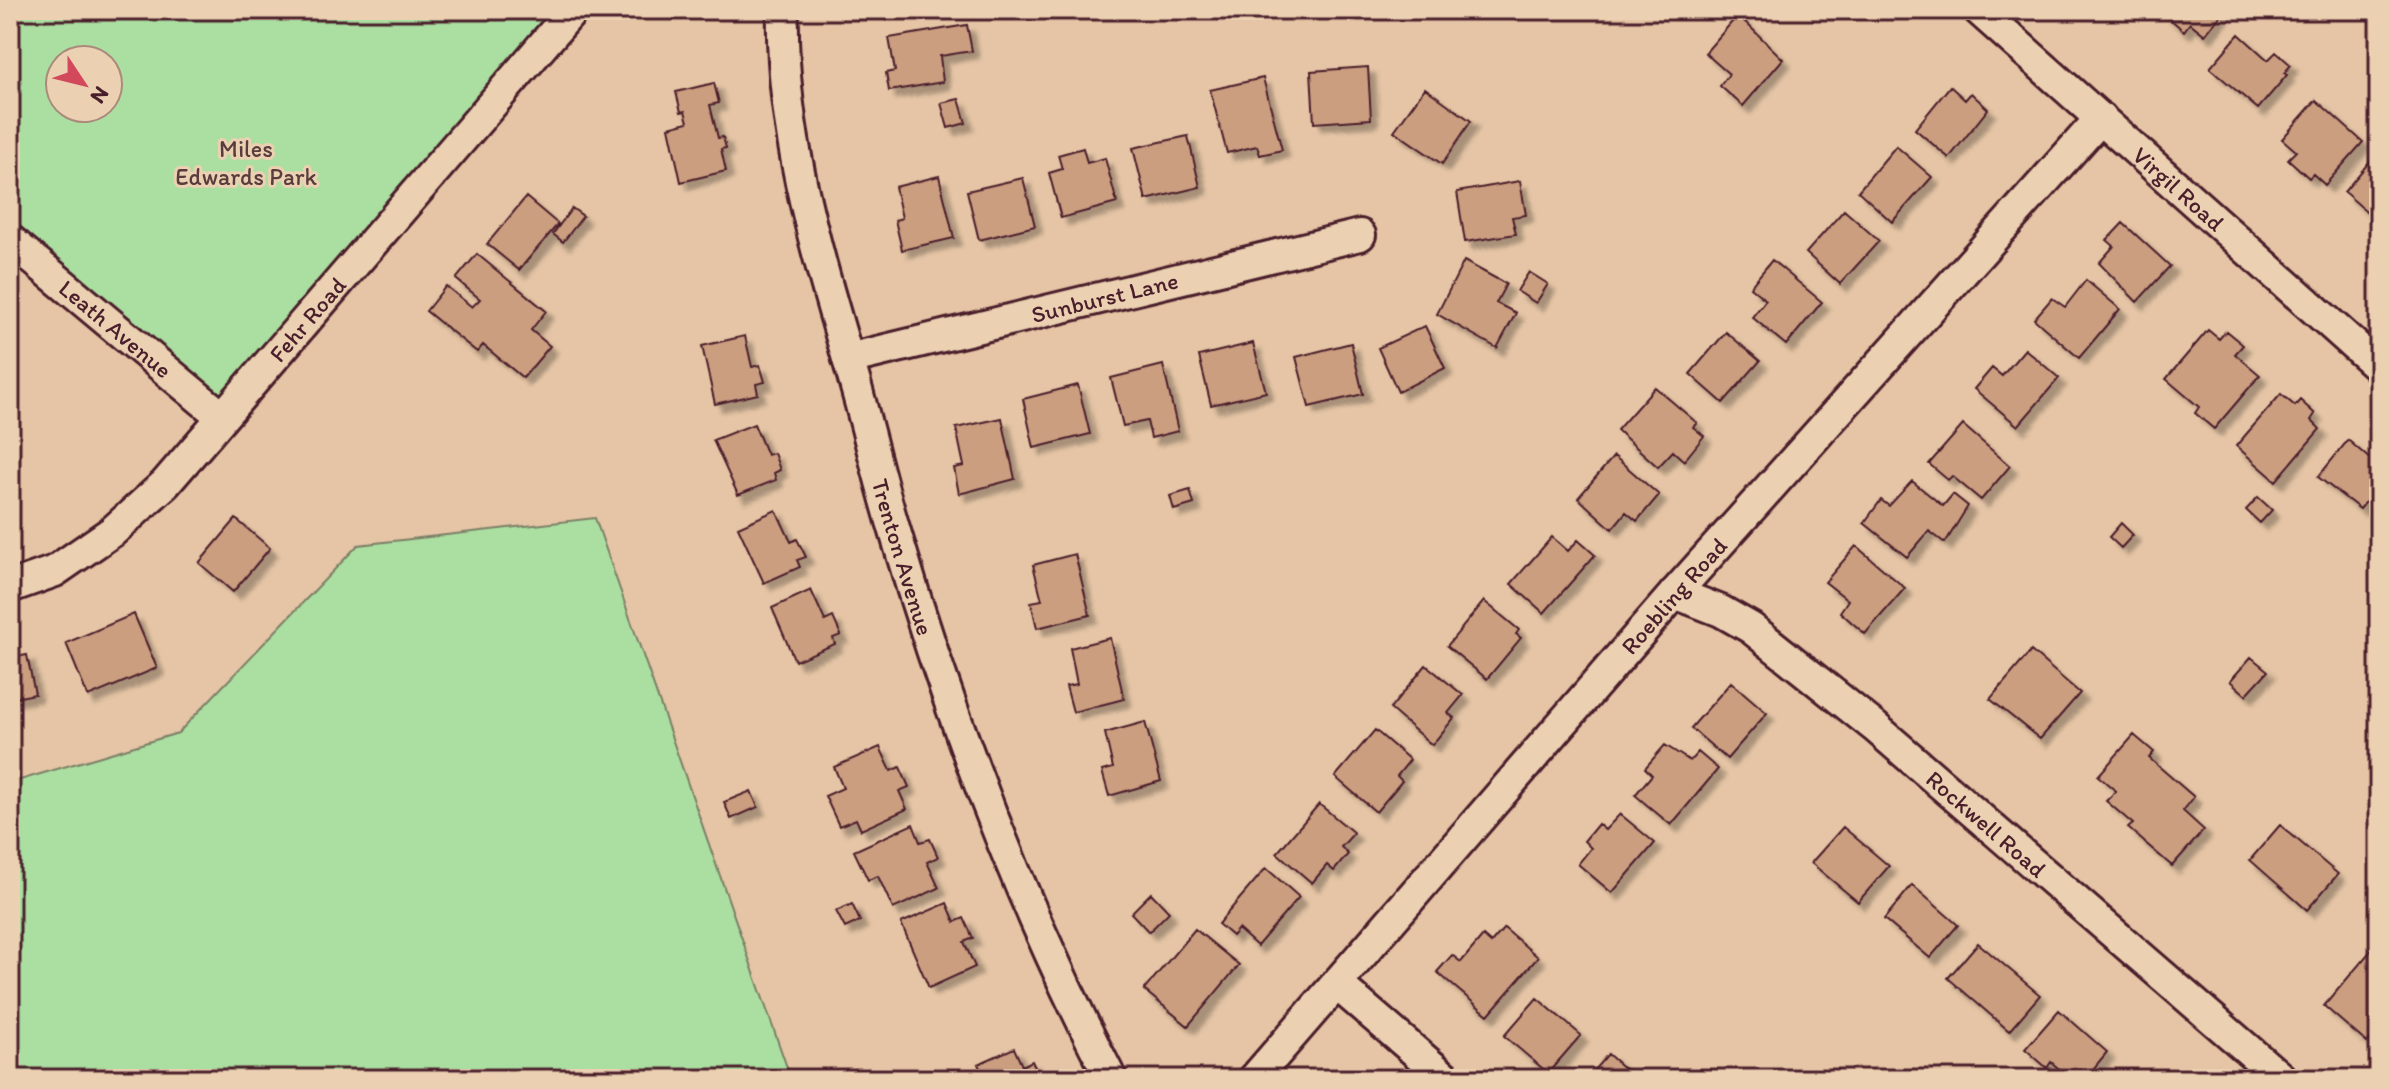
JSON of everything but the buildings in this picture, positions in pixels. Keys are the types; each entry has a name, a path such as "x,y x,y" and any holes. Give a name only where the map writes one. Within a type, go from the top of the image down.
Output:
{"street":[{"name":"Fehr Road","path":"10,587 55,571 113,531 165,484 573,10"},
{"name":"Trenton Avenue","path":"783,10 782,41 803,190 894,529 955,714 1019,878 1111,1079"},
{"name":"Virgil Road","path":"1979,10 2379,367"},
{"name":"Roebling Road","path":"1254,1079 1675,593 2101,118"},
{"name":"Sunburst Lane","path":"848,359 1360,235"},
{"name":"Leath Avenue","path":"10,240 221,416"},
{"name":"Rockwell Road","path":"1675,593 1721,611 1763,637 1875,727 2282,1079"},
{"path":"1338,985 1447,1079"}],"green space":[{"name":"Miles Edwards Park","path":"10,10 573,10 221,416 10,241"},
{"path":"595,518 791,1079 10,1079 10,783 178,733 358,545"}]}
